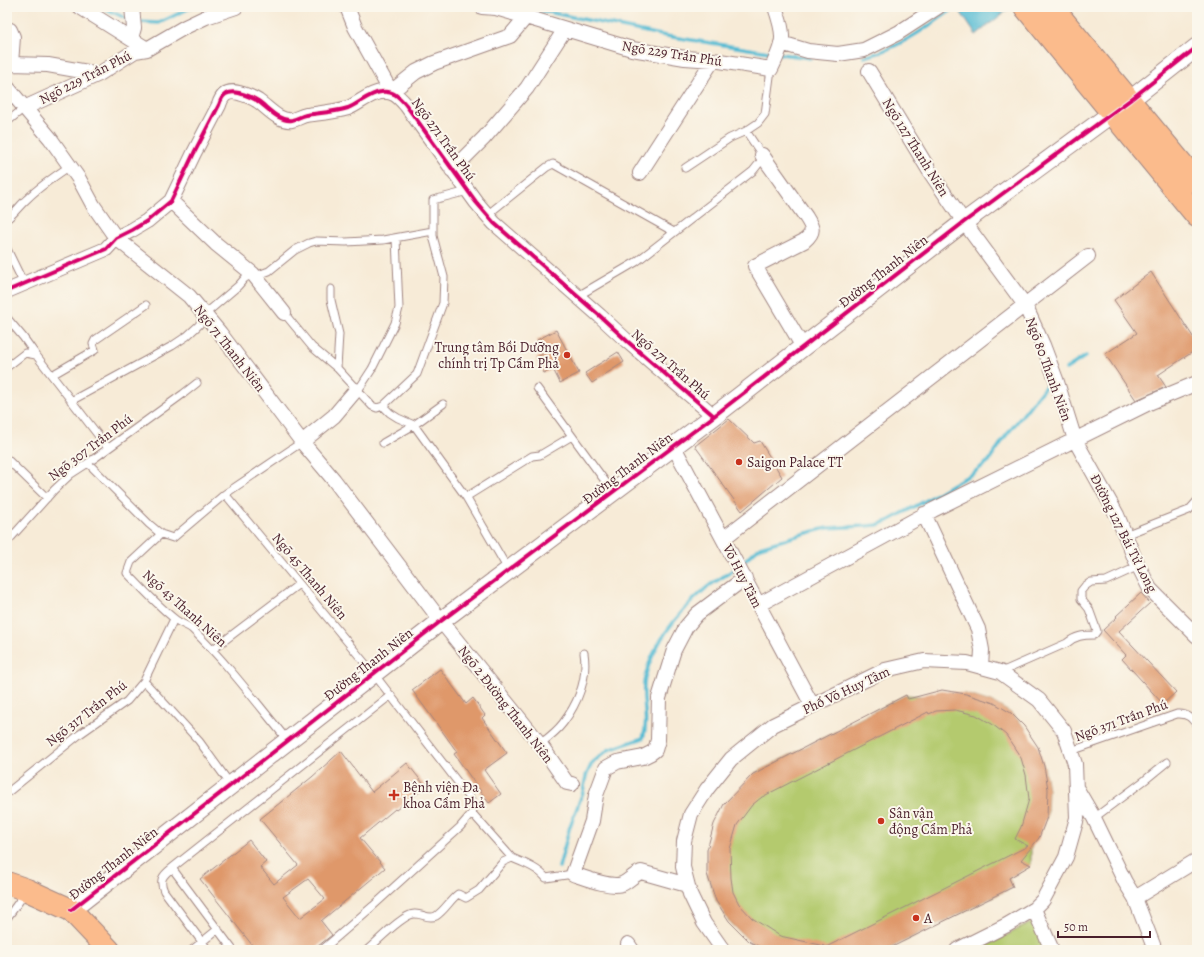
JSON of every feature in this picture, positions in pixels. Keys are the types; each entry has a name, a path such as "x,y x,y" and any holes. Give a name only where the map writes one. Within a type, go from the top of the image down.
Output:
{"main road":[{"path":"1025,7 1197,216"},
{"path":"1052,7 1197,182"},
{"path":"7,883 27,890 71,910 109,950"}],"street":[{"name":"Ngõ 229 Trần Phú","path":"80,7 132,33 147,49"},
{"name":"Ngõ 229 Trần Phú","path":"24,108 99,74 135,51 147,49 185,27 204,12 236,7"},
{"path":"347,7 355,27 391,92 416,72 434,63 510,36 526,17"},
{"name":"Ngõ 229 Trần Phú","path":"482,7 496,8 632,49 685,58 713,60 808,52 838,54 864,50 898,33 938,7"},
{"path":"775,7 783,34 777,55"},
{"path":"132,9 132,33"},
{"path":"452,170 484,138 526,88 565,29"},
{"path":"7,30 10,30 12,37 9,64 48,65 99,74"},
{"name":"Đường Thanh Niên","path":"71,910 441,621 674,447 964,222 1130,100 1197,46"},
{"path":"640,173 713,60"},
{"name":"Ngõ 127 Thanh Niên","path":"869,71 932,175 964,222"},
{"name":"Ngõ 71 Thanh Niên","path":"7,87 50,138 70,166 93,205 116,238 189,296 220,332 302,442 334,480 441,621"},
{"name":"Ngõ 271 Trần Phú","path":"7,291 106,249 116,238 147,221 170,201 219,105 221,98 226,93 233,91 248,95 258,100 281,118 294,120 304,116 348,108 380,92 391,92 396,94 406,105 452,170 494,223 714,416"},
{"path":"762,155 806,216 812,230 810,236 804,241 755,266 803,347"},
{"path":"170,201 222,249 253,274 284,313"},
{"name":"Ngõ 80 Thanh Niên","path":"964,222 1026,305 1057,382 1075,440"},
{"path":"724,538 1088,256"},
{"path":"758,605 924,514 1152,402 1197,383"},
{"path":"302,442 334,416 356,390"},
{"name":"Đường 127 Bái Tử Long","path":"1075,440 1117,515 1150,590 1196,634"},
{"name":"Võ Huy Tâm","path":"674,447 812,705"},
{"path":"924,514 978,629 982,650 981,667"},
{"path":"687,885 640,872 634,874 625,882 615,885 573,874 592,821 596,795 606,768 617,762 652,754 656,750 658,740 659,698 674,650 686,627 698,614 745,578"},
{"name":"Ngõ 2 Đường Thanh Niên","path":"441,621 540,744 567,783 572,784"},
{"name":"Phố Võ Huy Tâm","path":"719,949 704,924 690,894 683,867 684,840 691,814 707,789 731,759 773,725 885,670 924,662 967,663 1000,672 1039,700 1064,731 1075,764 1078,818 1066,857 1042,900 1034,909 962,949"},
{"path":"1076,787 1094,818 1125,882 1135,898 1155,950"},
{"path":"1135,898 1197,860"},
{"path":"1034,909 1052,950"}],"lane":[{"path":"685,168 730,138 746,131 758,123 765,114 777,55"},
{"path":"7,122 24,108"},
{"path":"578,296 636,262 753,171 762,155 746,131"},
{"path":"487,215 546,167 553,164 674,232"},
{"path":"7,219 49,180 70,166"},
{"path":"284,313 312,347 337,368 372,406 377,408 383,406 417,374 443,303 444,277 433,236 433,200 468,191"},
{"path":"71,401 172,346 187,336 199,325 204,314 238,286 245,278 253,274 258,275 269,270 295,250 309,243 383,240 433,231"},
{"path":"356,390 372,369 395,323 399,308 396,238"},
{"path":"7,249 24,284"},
{"path":"332,289 331,300 339,334 337,368"},
{"path":"52,375 95,350 93,344 95,340 146,305"},
{"path":"7,318 108,448"},
{"path":"7,367 25,353 36,355"},
{"name":"Ngõ 307 Trần Phú","path":"7,542 71,474 183,394 197,382"},
{"path":"537,388 613,493"},
{"path":"383,443 414,425 443,404"},
{"path":"383,406 398,418 414,425 466,497 509,571"},
{"path":"466,497 532,456 540,455 553,449 572,436"},
{"path":"88,463 149,524 161,534 172,538 225,494 302,442"},
{"path":"7,458 47,498"},
{"name":"Ngõ 45 Thanh Niên","path":"225,494 391,695 470,798 474,807 472,813"},
{"path":"1125,535 1189,510 1197,501"},
{"name":"Ngõ 43 Thanh Niên","path":"161,534 131,562 127,573 174,619 190,627 225,662 288,741"},
{"path":"1000,672 1067,643 1074,638 1084,635 1094,635 1097,631 1089,609 1082,599 1081,591 1091,582 1106,581 1139,566"},
{"path":"212,650 299,584"},
{"name":"Ngõ 317 Trần Phú","path":"7,793 80,734 127,701 144,682 174,619"},
{"path":"540,744 563,724 579,693 584,681 584,653"},
{"path":"144,682 199,742 231,786"},
{"path":"208,950 164,891 161,885 162,878 172,868 391,695"},
{"name":"Ngõ 371 Trần Phú","path":"1071,751 1177,714 1183,713 1192,718 1197,726"},
{"path":"1094,818 1167,762"},
{"path":"322,950 454,833 472,813 512,858 526,864 546,878 573,874"},
{"path":"367,950 404,918 414,914 426,917 435,916 458,894 466,898 479,890 503,862 512,858"},
{"path":"172,868 233,950"},
{"path":"7,918 27,890"},
{"path":"192,950 218,930"}],"green space":[{"name":"Sân vận động Cẩm Phả","path":"966,694 994,703 1011,713 1024,726 1044,766 1048,789 1047,817 1031,848 1031,865 1009,878 1013,887 886,950 766,950 750,942 729,921 716,901 707,874 724,805 755,773 906,695 921,696"},
{"path":"1032,922 1046,950 978,950"}],"water":[{"path":"957,7 1011,7 976,35"}],"building":[{"path":"1151,272 1197,343 1197,349 1158,375 1166,387 1136,400 1105,354 1137,333 1114,300"},
{"path":"556,330 579,373 560,383 553,369 544,373 536,358 544,353 537,340"},
{"path":"618,352 624,362 592,383 585,373"},
{"name":"Saigon Palace TT","path":"729,419 754,443 760,441 782,477 742,511 695,446"},
{"path":"1141,593 1150,603 1119,631 1176,692 1163,704 1122,659 1126,655 1103,630"},
{"path":"440,669 466,704 473,698 485,715 482,718 507,753 484,770 501,794 489,803 454,754 457,752 412,690"},
{"path":"942,690 966,694 994,703 1011,713 1024,726 1038,747 1044,766 1048,789 1047,817 1039,838 1021,860 1031,865 1009,878 1013,887 886,950 766,950 750,942 729,921 716,901 707,874 707,850 714,824 724,804 753,774 906,695 908,699","holes":["955,710 976,715 992,724 1006,735 1021,758 1026,775 1029,799 1021,827 1015,839 1028,846 824,948 825,946 780,936 752,918 739,904 733,892 730,849 737,825 752,805 762,797 928,712 929,714 936,711"]},
{"path":"341,751 372,792 407,763 426,787 396,810 395,809 360,838 385,868 321,921 332,935 313,950 256,950 200,879 249,840 266,862 260,867 274,884 298,865 260,819 312,777","holes":["308,879 325,899 300,918 283,897"]}],"waterway":[{"path":"101,7 130,20"},
{"path":"137,22 159,23 192,7"},
{"path":"516,7 666,36 775,53"},
{"path":"864,57 876,54 900,43 924,29 956,7"},
{"path":"781,54 810,58"},
{"path":"1066,369 1086,356"},
{"path":"745,560 760,547 803,534 827,528 877,525 888,521 972,474 989,461 1005,437 1052,378"},
{"path":"559,867 570,826 583,792 586,776 592,763 608,750 643,738 646,723 644,692 645,677 649,664 661,640 677,618 695,598 708,586 733,570"}],"cycle path":[{"path":"71,910 441,621 714,416 964,222 1130,100 1197,47"},
{"path":"7,291 106,249 116,238 147,221 171,201 223,96 226,94 235,92 249,96 258,101 278,117 292,120 306,115 348,108 373,94 389,92 398,97 406,105 476,202 494,223 714,416"}],"place":[{"name":"Trung tâm Bồi Dưỡng chính trị Tp Cẩm Phả","path":"567,355"},
{"name":"Saigon Palace TT","path":"739,462"},
{"name":"Bệnh viện Đa khoa Cẩm Phả","path":"394,795"},
{"name":"Sân vận động Cẩm Phả","path":"881,821"},
{"name":"A","path":"916,918"}]}
